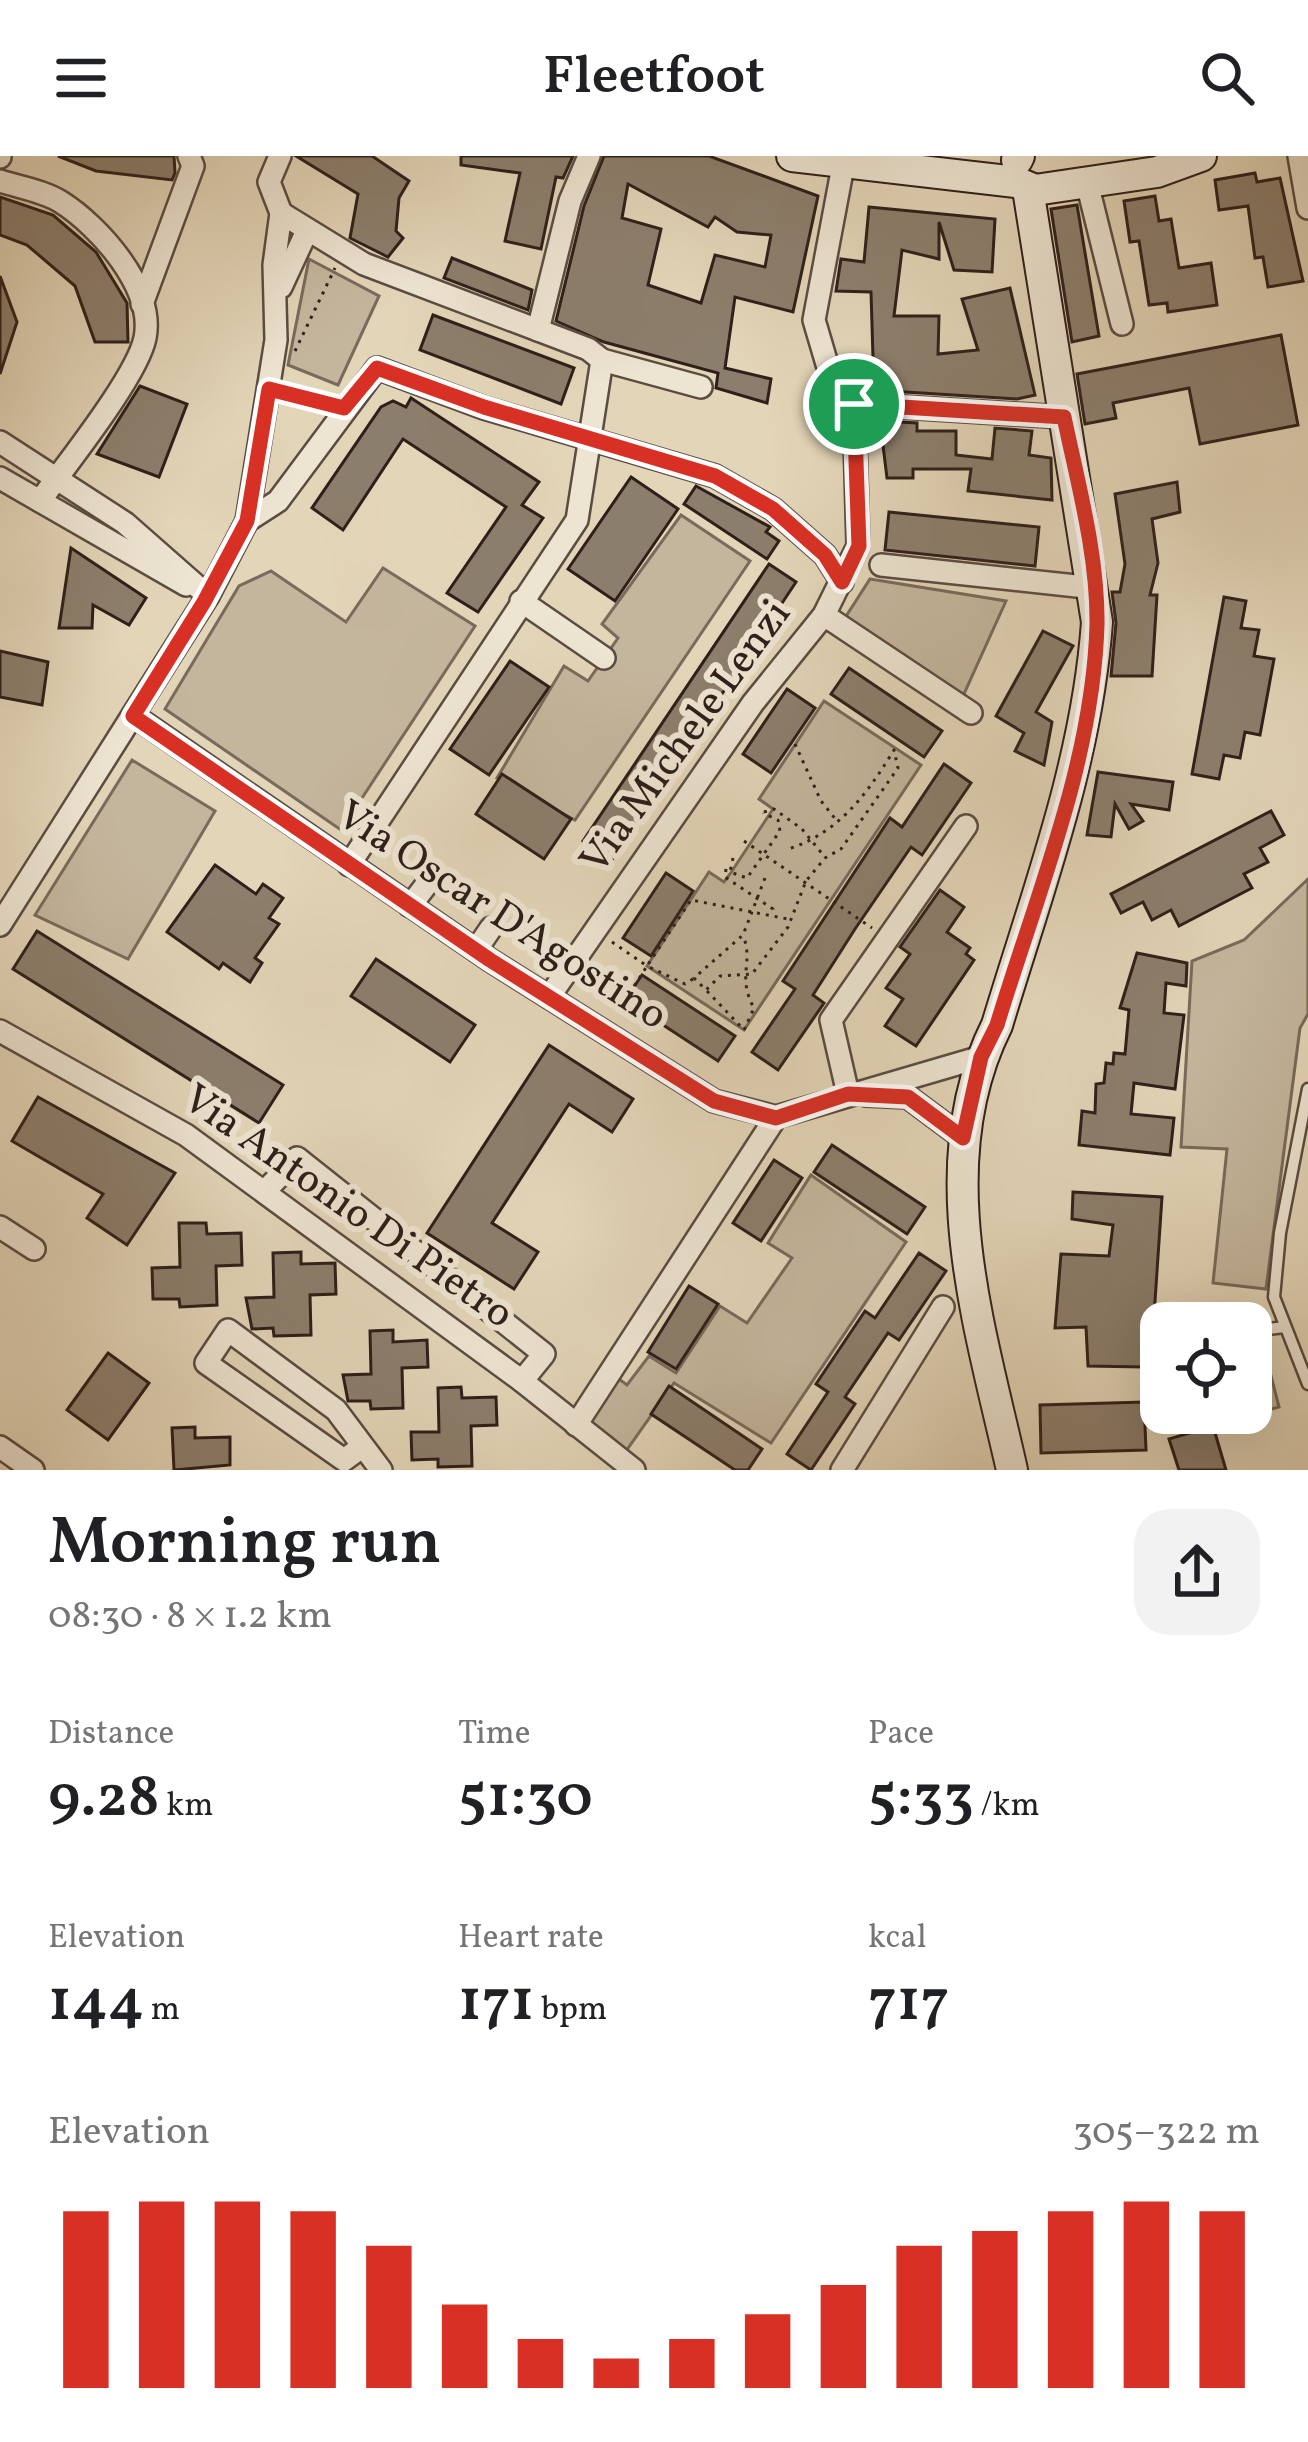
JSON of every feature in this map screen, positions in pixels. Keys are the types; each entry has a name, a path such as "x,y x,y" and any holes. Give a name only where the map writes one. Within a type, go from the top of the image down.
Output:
{"main road":[{"path":"792,156 982,182 1029,169 1087,183 1157,172 1201,156"},
{"path":"1012,1470 973,1290 963,1214 963,1138 981,1057 997,1025 1072,779 1092,688 1095,588 1064,417 1029,169"}],"street":[{"path":"142,304 193,166 189,156"},
{"path":"278,306 274,265 281,213 269,182 280,156"},
{"path":"538,330 570,201 589,156"},
{"path":"1299,156 1308,208"},
{"name":"Via Michele Lenzi","path":"549,997 752,703 824,615 859,546 854,404 827,364 814,320 843,166"},
{"path":"0,181 59,200 108,242 142,304 145,338 79,452 40,501"},
{"path":"1087,183 1122,324"},
{"path":"281,213 306,233 423,290 589,349 602,360 701,387"},
{"path":"0,925 208,596 247,521 278,306 289,262 306,233"},
{"path":"350,865 577,520 602,360"},
{"path":"247,521 278,501 377,368 735,487 773,509 808,540 842,582"},
{"path":"854,404 1064,417"},
{"path":"0,442 160,550 208,596"},
{"path":"0,478 208,596"},
{"path":"881,565 1095,588"},
{"path":"521,601 604,658"},
{"path":"824,615 971,713"},
{"name":"Via Oscar D'Agostino","path":"133,716 604,1034 714,1101 776,1118"},
{"path":"848,1094 831,1020 966,826"},
{"path":"410,906 427,884"},
{"path":"476,950 491,928"},
{"name":"Via Antonio Di Pietro","path":"0,1031 186,1135 522,1381 634,1470"},
{"path":"576,1425 776,1118 981,1057"},
{"path":"848,1094 908,1097 963,1138"},
{"path":"265,1191 298,1158 544,1354 522,1381"},
{"path":"0,1227 34,1249"},
{"path":"842,1470 943,1307"},
{"path":"363,1446 344,1460 206,1363 228,1330 312,1388 363,1446 381,1470"},
{"path":"0,1447 33,1470"}],"lane":[{"path":"1308,1089 1274,1297 1308,1384"},
{"path":"1272,1329 1285,1327"}],"path":[{"path":"288,365 333,272"},
{"path":"286,379 285,393 344,408"},
{"path":"795,744 821,801 838,822"},
{"path":"706,990 720,976 752,974 772,954 806,881 825,857 841,849 898,768 893,750 868,793 838,822 788,849"},
{"path":"733,858 730,872 744,879 779,831 778,820 763,813 774,808 825,857"},
{"path":"744,841 888,939"},
{"path":"726,869 725,877 773,909 771,918"},
{"path":"596,931 685,984 742,935 765,878"},
{"path":"604,1034 691,900 790,920"},
{"path":"694,978 744,1030 754,1008 742,986 748,949 742,935"}],"shaded area":[{"path":"309,259 379,296 338,385 288,365"},
{"path":"681,515 750,561 575,820 497,778 564,666 588,681 618,638 602,624"},
{"path":"383,568 475,626 341,830 165,709 239,586 271,571 346,622"},
{"path":"870,579 1006,601 963,696 843,621"},
{"path":"824,701 921,765 744,1030 647,966 709,872 724,882 730,874 773,809 759,799"},
{"path":"132,760 215,811 128,959 35,915"},
{"path":"1308,879 1308,1014 1300,1028 1266,1289 1213,1283 1227,1149 1181,1147 1192,961 1244,940"},
{"path":"811,1175 906,1242 771,1443 674,1383 626,1451 587,1420 616,1377 627,1385 649,1356 676,1373 720,1306 747,1323 792,1258 768,1243"},
{"path":"1272,1380 1279,1407 1272,1409"}],"building":[{"path":"58,156 174,156 175,173 172,180 96,171"},
{"path":"296,156 372,156 409,181 399,198 396,231 403,238 388,257 350,238 358,194"},
{"path":"461,156 573,156 563,178 556,177 541,249 505,241 520,173 461,165"},
{"path":"604,156 709,156 818,196 793,312 735,297 725,368 771,379 767,403 716,388 718,373 604,342 556,321 584,206","holes":["628,184 708,227 715,217 737,232 771,235 765,267 715,255 701,303 648,285 661,229 622,218"]},
{"path":"1255,173 1257,182 1280,178 1303,281 1268,287 1263,257 1255,258 1248,206 1219,210 1215,180"},
{"path":"1155,196 1159,221 1171,219 1179,268 1211,263 1217,305 1168,312 1167,303 1149,305 1139,241 1130,242 1124,201"},
{"path":"0,197 53,215 96,252 127,303 128,342 95,342 75,286 27,245 0,235"},
{"path":"1077,205 1099,336 1072,342 1051,209"},
{"path":"869,207 995,219 992,272 954,270 939,222 939,259 902,250 894,316 939,316 938,354 978,350 962,299 1010,288 1035,395 1017,399 874,390 871,292 836,291 841,259 864,262"},
{"path":"452,258 532,290 528,310 444,278"},
{"path":"0,276 17,322 0,374"},
{"path":"433,315 574,368 561,404 420,350"},
{"path":"1281,335 1298,425 1200,444 1189,388 1113,403 1116,418 1085,424 1077,374"},
{"path":"140,386 187,404 159,477 97,454"},
{"path":"411,398 539,482 522,505 543,518 478,612 447,593 506,507 403,439 343,530 312,508 381,407 393,401 406,407"},
{"path":"880,421 917,423 917,431 956,431 956,455 992,459 995,428 1032,431 1029,455 1051,458 1052,500 968,491 971,469 913,469 913,478 887,478"},
{"path":"631,477 678,509 615,601 568,569"},
{"path":"1177,482 1180,512 1152,519 1158,563 1150,595 1157,595 1152,676 1111,676 1116,623 1112,592 1120,592 1125,564 1115,494"},
{"path":"696,486 770,527 766,532 779,541 767,559 684,504"},
{"path":"889,512 1039,527 1035,566 885,550"},
{"path":"71,548 146,598 129,625 93,605 92,628 59,628"},
{"path":"769,564 796,582 612,860 583,841"},
{"path":"1224,597 1246,601 1241,628 1259,630 1254,656 1274,659 1260,735 1245,732 1240,758 1224,755 1219,779 1192,774"},
{"path":"1043,631 1073,646 1036,712 1052,722 1044,765 1015,751 1024,733 996,716"},
{"path":"0,651 48,662 42,705 0,697"},
{"path":"510,661 549,687 489,775 450,749"},
{"path":"849,668 942,731 924,757 831,694"},
{"path":"787,689 815,708 771,773 743,754"},
{"path":"944,764 971,783 922,855 911,847 855,929 813,995 824,1003 778,1070 752,1052 795,989 783,981 890,818 902,827"},
{"path":"1098,772 1173,782 1169,810 1131,804 1143,821 1129,829 1115,804 1111,837 1087,835"},
{"path":"502,774 571,819 544,859 476,814"},
{"path":"1271,811 1284,835 1260,848 1268,862 1244,874 1252,888 1179,926 1171,910 1152,920 1143,902 1121,913 1111,894"},
{"path":"215,865 256,894 263,884 283,898 269,918 279,924 255,958 262,963 250,982 223,963 219,969 167,932"},
{"path":"666,873 693,891 651,956 623,938"},
{"path":"940,890 964,907 947,932 970,948 966,954 974,960 916,1046 885,1026 903,999 886,988 910,954 900,947"},
{"path":"37,931 283,1085 259,1123 13,969"},
{"path":"1137,953 1187,963 1186,986 1166,983 1164,1013 1184,1015 1175,1089 1134,1083 1131,1114 1174,1118 1170,1155 1079,1145 1082,1111 1095,1113 1096,1084 1104,1083 1106,1063 1113,1064 1114,1053 1125,1054 1129,1010 1120,1008"},
{"path":"376,959 475,1025 450,1062 351,996"},
{"path":"642,975 735,1036 718,1061 625,1000"},
{"path":"549,1045 633,1099 612,1132 569,1104 492,1223 538,1252 514,1289 427,1233"},
{"path":"38,1097 175,1173 127,1245 87,1218 103,1194 12,1141"},
{"path":"832,1145 925,1207 907,1234 814,1172"},
{"path":"774,1160 802,1178 761,1241 733,1223"},
{"path":"1073,1192 1162,1197 1155,1302 1140,1302 1140,1367 1088,1366 1086,1327 1055,1328 1061,1254 1109,1256 1113,1225 1072,1219"},
{"path":"179,1223 206,1223 207,1234 241,1233 242,1265 216,1266 217,1305 180,1307 179,1299 153,1299 152,1268 180,1267"},
{"path":"301,1252 301,1264 335,1263 336,1294 310,1295 311,1335 274,1336 273,1328 252,1329 246,1298 274,1297 273,1253"},
{"path":"919,1253 946,1271 899,1340 888,1333 845,1397 855,1404 811,1470 787,1454 828,1392 816,1384 865,1311 875,1318"},
{"path":"689,1286 718,1304 676,1369 648,1352"},
{"path":"393,1330 393,1342 427,1340 428,1367 402,1368 403,1408 371,1409 370,1401 348,1401 343,1375 371,1374 370,1331"},
{"path":"108,1353 149,1383 108,1440 67,1410"},
{"path":"669,1386 762,1449 748,1470 735,1470 651,1414"},
{"path":"461,1387 462,1398 496,1397 497,1425 471,1426 472,1466 438,1467 438,1459 412,1460 411,1432 439,1432 438,1388"},
{"path":"1140,1402 1140,1434 1145,1434 1146,1450 1041,1453 1040,1405"},
{"path":"195,1427 195,1438 230,1437 230,1465 174,1470 172,1428"},
{"path":"1215,1434 1226,1470 1179,1470 1169,1439"}],"route":[{"path":"377,368 634,455 715,476 773,509 825,555 842,582 859,546 854,404 888,402 1064,417 1095,588 1092,688 1072,779 997,1025 981,1057 963,1138 908,1097 848,1094 776,1118 714,1101 490,960 133,716 204,602 247,521 269,389 344,408 377,368"}]}
